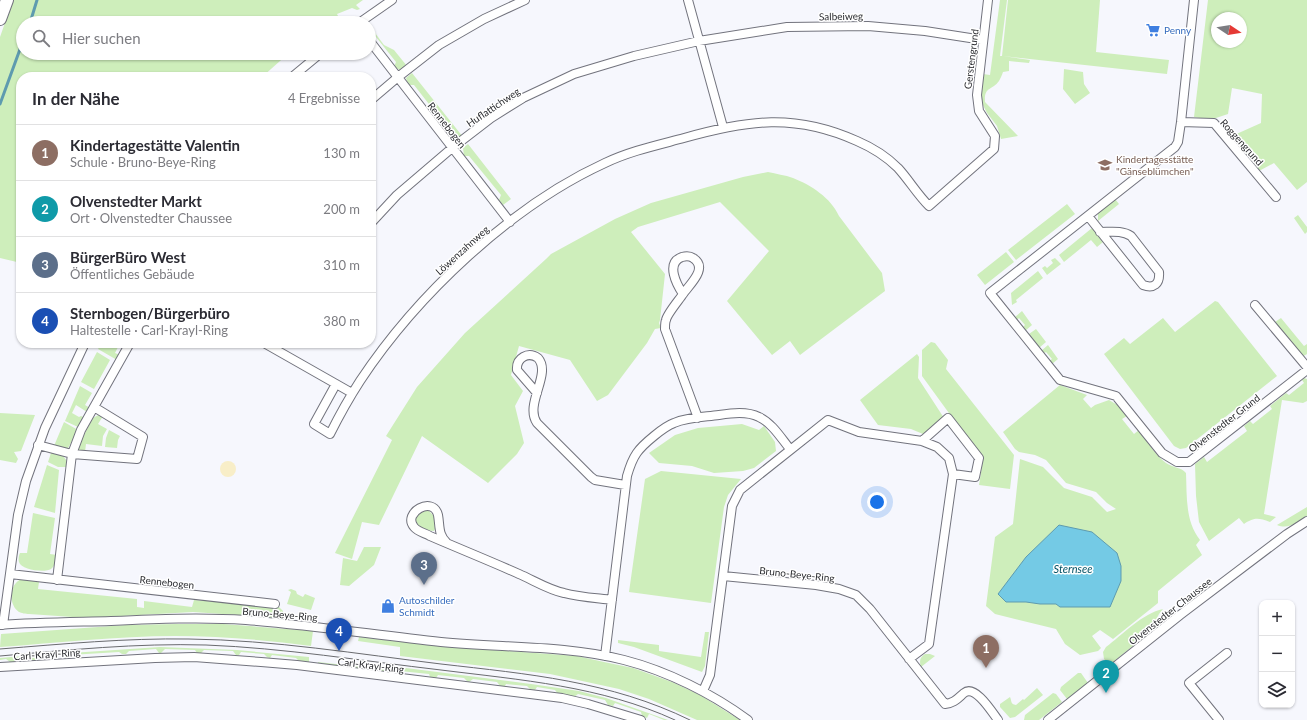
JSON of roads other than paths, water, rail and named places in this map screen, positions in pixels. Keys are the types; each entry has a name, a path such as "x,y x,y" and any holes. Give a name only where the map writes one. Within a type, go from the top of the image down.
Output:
{"main road":[{"path":"0,19 7,0"}],"street":[{"path":"369,16 392,0"},
{"path":"376,96 439,45 484,19 525,0"},
{"path":"688,0 723,127"},
{"name":"Gerstengrund","path":"929,206 994,149 996,136 979,111 977,95 988,0"},
{"path":"1100,232 1120,232 1127,233 1131,236 1160,272 1160,279 1155,285 1148,287 1143,285 1100,232 1088,216 1149,166 1176,147 1181,122 1194,0"},
{"name":"Salbeiweg","path":"699,41 787,27 868,26 925,31 983,40"},
{"name":"Huflattichweg","path":"376,218 397,195 452,148 491,118 523,98 574,74 634,56 699,41"},
{"name":"Rennebogen","path":"376,49 510,222"},
{"path":"298,72 313,60"},
{"name":"Löwenzahnweg","path":"336,384 314,424 330,434 352,393 380,352 416,308 471,254 510,222 556,190 624,155 723,127 759,122 794,123 825,128 858,141 879,153 897,167 919,196 929,206"},
{"name":"Roggengrund","path":"1181,122 1214,123 1276,197"},
{"name":"Olvenstedter Grund","path":"1088,216 990,293 1060,380 1116,396 1162,453 1168,458 1177,462 1189,462 1307,369 1255,305"},
{"path":"683,294 666,320 665,329 698,418"},
{"path":"2,625 18,515 26,481 38,445 57,400 83,348"},
{"path":"57,580 72,454 81,430 127,348"},
{"path":"276,348 352,393"},
{"path":"537,393 534,413 537,423 591,478 626,485"},
{"path":"38,445 72,454 137,459 143,437 94,407"},
{"path":"605,656 626,485 630,466 640,448 663,428 675,422 735,413 757,416 766,420 790,449"},
{"path":"922,441 948,418 979,458 976,477 953,474"},
{"path":"703,691 710,675 732,506 740,490 828,420 859,432 922,441 938,447 949,458 953,474 929,644 909,658"},
{"path":"447,543 440,534 438,515 435,510 425,506 417,510 412,517 413,526 418,530 447,543 563,593 612,600"},
{"name":"Olvenstedter Chaussee","path":"1048,720 1175,620 1287,534 1307,521"},
{"name":"Rennebogen","path":"10,574 275,604"},
{"name":"Bruno-Beye-Ring","path":"723,576 816,585 839,589 856,595 870,609 945,704 951,704 969,691 979,696 998,720"},
{"name":"Bruno-Beye-Ring","path":"2,625 164,619 244,620 470,645 549,649 605,656 626,660 649,668 703,691 727,705 748,720"},
{"path":"1219,720 1189,683 1227,653"},
{"name":"Carl-Krayl-Ring","path":"0,667 194,657 261,662 562,698 641,720"}],"water":[{"name":"Sternsee","path":"1059,525 1092,532 1117,553 1121,566 1121,581 1110,607 1060,607 1056,604 1006,602 998,594 1026,557"}],"waterway":[{"path":"32,16 37,0"},
{"path":"0,104 16,60"}],"tram line":[{"path":"0,649 142,639 221,640 316,648 505,671 568,681 630,696 690,720"},
{"path":"0,656 154,645 206,645 265,649 501,677 560,686 618,699 647,708 675,720"}],"place":[{"name":"Penny","path":"1153,30"},
{"name":"Kindertagesstätte \"Gänseblümchen\"","path":"1105,165"},
{"name":"BürgerBüro West","path":"424,585"},
{"name":"Autoschilder Schmidt","path":"388,606"},
{"name":"Sternbogen/Bürgerbüro","path":"339,651"},
{"name":"Kindertagestätte Valentin","path":"986,668"},
{"name":"Olvenstedter Markt","path":"1106,693"}]}
